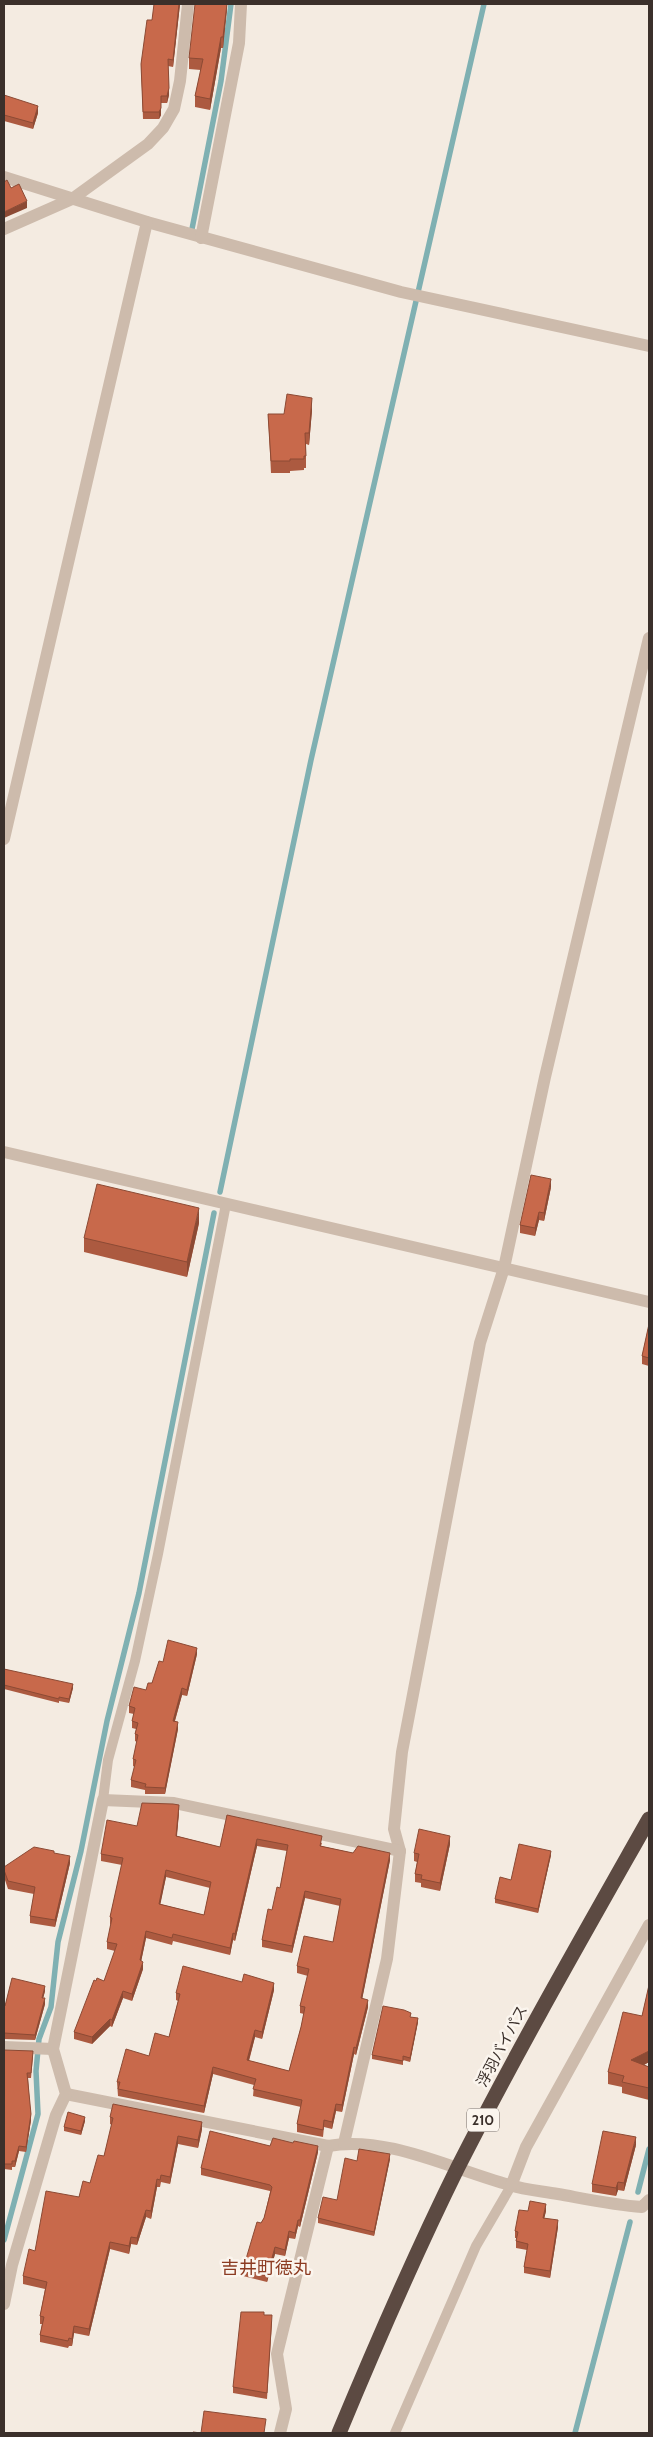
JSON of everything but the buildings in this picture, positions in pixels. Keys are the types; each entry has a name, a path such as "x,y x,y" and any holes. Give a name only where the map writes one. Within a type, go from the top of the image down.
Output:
{"highway":[{"name":"浮羽バイパス","path":"339,2433 368,2363 458,2168 556,1983 649,1819"}],"street":[{"path":"4,229 72,199 148,144 163,128 174,109 180,81 188,4"},
{"path":"201,238 239,42 241,4"},
{"path":"4,177 201,238 401,292 649,346"},
{"path":"4,839 147,222"},
{"path":"344,2143 386,1959 400,1851 394,1829 402,1752 480,1343 504,1268 546,1077 649,638"},
{"path":"4,1152 649,1302"},
{"path":"4,2304 12,2265 56,2115 66,2094 48,2049 103,1800 174,1803 400,1851"},
{"path":"511,2186 526,2147 649,1925"},
{"path":"4,2047 48,2049"},
{"path":"66,2094 328,2146 344,2143 372,2145 458,2168 511,2186 619,2205 642,2206 649,2200"},
{"path":"280,2433 286,2409 277,2354 328,2146"}],"lane":[{"path":"103,1800 108,1760 135,1661 158,1554 226,1204"},
{"path":"394,2433 476,2246 511,2186"}],"waterway":[{"path":"192,229 221,81 231,4"},
{"path":"220,1192 311,760 484,4"},
{"path":"4,2240 38,2114 36,2071 39,2039 51,2007 58,1942 81,1851 107,1721 139,1593 214,1213"},
{"path":"638,2192 649,2149"},
{"path":"575,2433 630,2222"}],"district":[{"name":"吉井町徳丸","path":"266,2268"}]}
